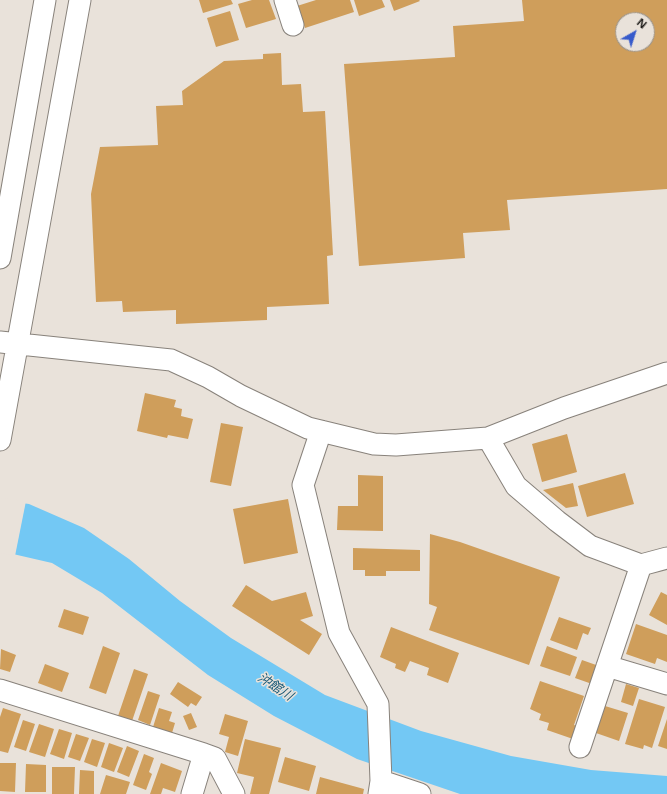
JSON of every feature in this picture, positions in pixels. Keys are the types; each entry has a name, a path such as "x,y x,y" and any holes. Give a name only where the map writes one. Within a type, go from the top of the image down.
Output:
{"street":[{"path":"0,258 45,0"},
{"path":"0,440 9,343 80,0"},
{"path":"285,0 293,25"},
{"path":"9,343 171,360 208,377 241,396 308,428 374,444 396,445 488,438 564,408 667,373"},
{"path":"321,431 303,485 339,633 378,704 380,782 420,794"},
{"path":"488,438 516,486 557,521 590,546 641,565 667,558"},
{"path":"580,746 641,565"},
{"path":"607,666 667,684"},
{"path":"0,690 215,758 234,794"},
{"path":"192,794 204,754"}],"water":[{"name":"沖館川","path":"0,500 29,504 84,528 129,559 180,601 231,638 325,695 421,731 511,756 591,770 667,776 667,794 460,794 357,759 274,716 208,675 102,593 52,563 0,551"}],"pier":[{"path":"0,498 26,501 15,556 0,553"}],"building":[{"path":"199,0 231,0 233,4 203,13"},
{"path":"252,0 269,0 276,19 246,28 238,4"},
{"path":"316,0 350,0 354,12 305,28 297,6"},
{"path":"354,0 382,0 385,7 359,16"},
{"path":"390,0 419,0 420,1 394,11"},
{"path":"522,0 667,0 667,189 507,200 510,230 463,233 465,258 359,266 344,64 455,57 453,26 524,21"},
{"path":"230,11 239,40 216,47 207,18"},
{"path":"281,53 282,85 301,84 303,112 325,111 333,255 327,256 329,304 267,307 267,320 176,324 176,310 123,312 122,301 96,302 91,194 100,147 158,145 156,106 183,105 182,91 224,61 263,59 263,54"},
{"path":"145,393 176,400 174,407 182,409 181,416 193,419 188,439 168,435 167,438 137,431"},
{"path":"221,423 243,427 231,486 210,482"},
{"path":"567,434 577,472 542,482 532,444"},
{"path":"625,473 634,504 587,517 578,486"},
{"path":"358,475 383,476 383,531 337,530 338,506 358,506"},
{"path":"573,483 578,506 566,508 543,490"},
{"path":"288,499 298,553 244,564 233,509"},
{"path":"430,534 460,542 560,577 529,665 429,630 437,607 429,604"},
{"path":"353,548 420,550 420,571 386,571 386,576 365,576 365,570 353,570"},
{"path":"246,585 272,601 306,592 313,616 300,620 322,634 309,655 232,606"},
{"path":"661,592 667,595 667,625 649,615"},
{"path":"64,609 89,617 83,635 58,627"},
{"path":"559,617 591,628 588,635 583,633 577,650 550,640"},
{"path":"636,624 667,635 667,662 657,658 655,664 626,654"},
{"path":"391,627 459,653 448,683 427,675 429,668 410,661 405,672 395,668 396,664 380,657"},
{"path":"103,646 120,653 106,694 89,688"},
{"path":"547,646 577,657 570,676 540,666"},
{"path":"1,649 16,655 10,672 0,669"},
{"path":"582,660 599,666 592,684 575,678"},
{"path":"45,664 69,673 62,692 38,683"},
{"path":"134,669 148,674 132,721 118,716"},
{"path":"540,681 584,696 574,725 577,726 573,739 547,730 549,723 539,720 541,714 530,709"},
{"path":"178,682 202,697 196,706 191,703 188,707 170,694"},
{"path":"626,684 639,688 633,706 621,702"},
{"path":"148,691 160,695 150,725 138,720"},
{"path":"639,699 665,707 652,748 644,745 643,749 625,744"},
{"path":"605,706 628,713 619,741 596,733"},
{"path":"3,708 21,714 8,753 0,751 0,717"},
{"path":"159,708 172,712 169,721 175,723 172,733 153,727"},
{"path":"191,713 197,727 189,730 183,716"},
{"path":"225,714 248,721 238,756 225,752 229,737 219,734"},
{"path":"667,719 667,749 658,746"},
{"path":"23,720 35,724 26,751 14,747"},
{"path":"39,724 54,729 45,757 29,752"},
{"path":"59,729 72,733 64,759 50,754"},
{"path":"76,734 89,738 80,761 68,757"},
{"path":"92,739 105,743 97,767 84,762"},
{"path":"245,739 281,748 269,794 250,794 254,777 237,773"},
{"path":"109,743 123,748 114,772 101,767"},
{"path":"127,746 139,751 129,777 117,772"},
{"path":"144,754 154,758 149,772 152,774 146,790 133,785"},
{"path":"285,757 316,766 309,791 278,782"},
{"path":"0,763 16,763 15,792 0,791"},
{"path":"161,763 182,771 175,792 163,788 161,794 150,794"},
{"path":"26,764 46,765 46,792 25,792"},
{"path":"52,767 75,767 74,794 52,794"},
{"path":"80,770 94,771 94,794 79,794"},
{"path":"106,775 130,782 126,794 100,794"},
{"path":"320,777 364,789 363,794 316,794"}]}
